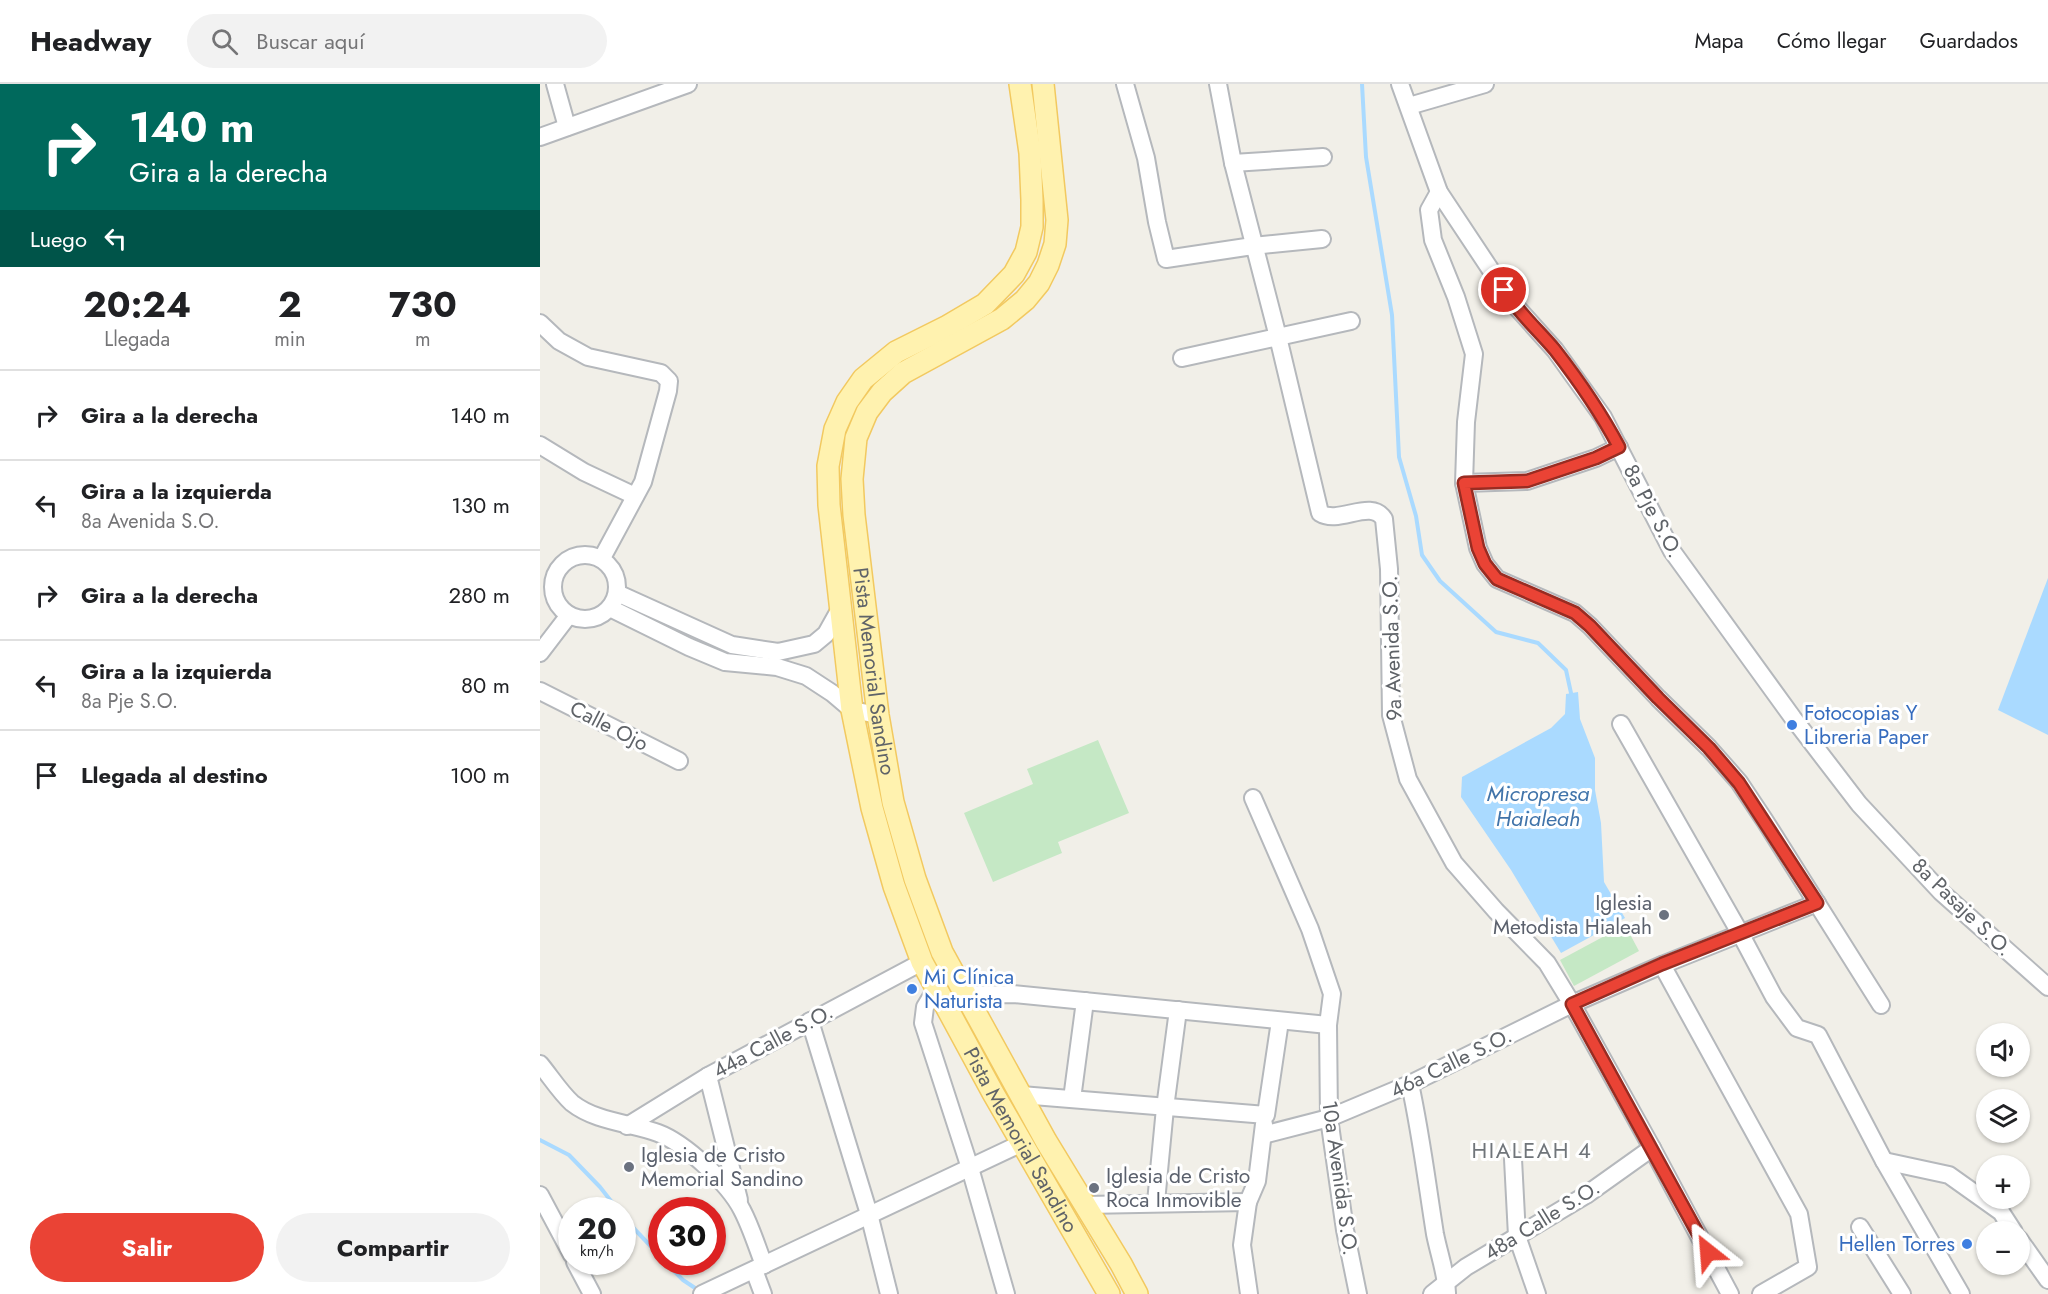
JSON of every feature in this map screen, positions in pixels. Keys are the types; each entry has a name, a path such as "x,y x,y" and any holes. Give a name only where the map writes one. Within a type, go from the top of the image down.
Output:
{"main road":[{"name":"Pista Memorial Sandino","path":"1020,84 1030,153 1032,227 1026,252 1014,274 984,304 946,327 896,352 863,379 847,402 835,429 828,466 828,506 852,710 872,808 894,886 922,962 936,989 1109,1294"},
{"name":"Pista Memorial Sandino","path":"1043,84 1057,220 1055,244 1039,283 1025,300 1002,319 903,373 882,392 867,412 856,438 852,479 854,515 878,715 893,801 915,879 942,952 1021,1095 1137,1294"}],"street":[{"path":"555,84 567,127"},
{"path":"540,137 662,88 688,84"},
{"path":"1125,84 1146,158 1156,222 1167,259 1253,246 1322,239"},
{"path":"1218,84 1233,163 1278,337"},
{"name":"8a Pje S.O.","path":"1400,84 1439,192 1512,302 1555,350 1603,417 1672,551 1793,718 1878,824"},
{"path":"1409,106 1485,84"},
{"path":"1233,163 1323,158"},
{"path":"1439,192 1429,210 1433,240 1456,297 1474,354 1466,422 1464,483 1478,548 1485,564 1497,579 1575,613 1709,748 1739,783 1881,1005"},
{"path":"1182,358 1351,321"},
{"path":"540,323 559,341 588,357 662,373 669,381 643,482 602,558"},
{"name":"9a Avenida S.O.","path":"1278,337 1320,513 1333,518 1355,512 1374,511 1381,514 1384,519 1389,569 1391,714 1408,780 1454,863 1496,911 1547,963 1652,1148 1730,1294"},
{"path":"540,445 584,472 635,496"},
{"path":"1464,483 1527,481 1596,458 1619,447"},
{"path":"585,554 602,558 614,570 618,587 613,600 602,615 585,620 569,615 557,603 548,574 557,571 569,559 585,554"},
{"path":"613,600 689,647 724,662 778,659 813,644 826,634 840,609"},
{"path":"540,654 569,615"},
{"path":"778,659 832,693 852,710 878,715"},
{"name":"Calle Ojo","path":"540,691 679,762"},
{"path":"1621,724 1779,1005 1797,1028 1818,1035 1884,1161 1961,1294"},
{"name":"10a Avenida S.O.","path":"1253,798 1310,929 1332,994 1328,1025 1329,1118 1345,1230 1358,1294"},
{"name":"8a Pasaje S.O.","path":"1878,824 1941,892 2048,987"},
{"name":"46a Calle S.O.","path":"1263,1135 1329,1118 1410,1084 1572,1004 1662,964 1817,903"},
{"name":"44a Calle S.O.","path":"627,1126 708,1076 922,962"},
{"path":"1662,964 1799,1214 1808,1267 1781,1290 1761,1294"},
{"path":"936,989 925,1007 923,1023 970,1168 1006,1294"},
{"path":"966,995 1013,994 1328,1025"},
{"path":"1072,1099 1085,1001"},
{"path":"1156,1202 1178,1010"},
{"path":"810,1021 869,1214 889,1294"},
{"path":"1249,1294 1242,1245 1248,1202 1257,1181 1280,1021"},
{"path":"540,1064 573,1103 594,1114 627,1126 659,1133 688,1151 717,1177 741,1208"},
{"path":"708,1076 741,1208 759,1268 763,1294"},
{"path":"1410,1084 1447,1288"},
{"path":"1021,1095 1266,1115"},
{"path":"708,1291 1022,1143"},
{"name":"48a Calle S.O.","path":"1432,1294 1447,1288 1466,1267 1586,1195 1652,1148"},
{"path":"1514,1159 1517,1236 1537,1294"},
{"path":"1884,1161 1949,1175 2001,1212 2007,1221"},
{"path":"540,1195 558,1229"},
{"path":"1085,1205 1248,1202"},
{"path":"1860,1227 1902,1294"},
{"path":"2030,1255 2048,1280"},
{"path":"582,1275 592,1294"}],"green space":[{"path":"1098,740 1129,813 1058,842 1062,853 993,882 964,813 1033,784 1027,769"},
{"path":"1625,925 1639,951 1574,986 1560,960"}],"water":[{"path":"2048,578 2048,735 1998,710"},
{"name":"Micropresa Haialeah","path":"1578,692 1580,719 1595,758 1595,790 1601,823 1604,882 1625,918 1561,953 1511,870 1461,797 1462,777 1551,728 1565,714 1566,694"}],"waterway":[{"path":"1362,84 1366,157 1392,315 1399,457 1416,516 1422,555 1440,581 1496,632 1538,643 1566,670 1571,693"},
{"path":"540,1140 569,1155 608,1197"},
{"path":"636,1231 648,1243"},
{"path":"678,1275 698,1290"}],"place":[{"name":"Fotocopias Y Libreria Paper","path":"1792,725"},
{"name":"Iglesia Metodista Hialeah","path":"1664,915"},
{"name":"Mi Clínica Naturista","path":"912,989"},
{"name":"Iglesia de Cristo Memorial Sandino","path":"629,1167"},
{"name":"Iglesia de Cristo Roca Inmovible","path":"1094,1188"},
{"name":"Hellen Torres","path":"1967,1244"}],"district":[{"name":"HIALEAH 4","path":"1532,1150"}],"route":[{"path":"1504,290 1555,350 1603,417 1619,447 1596,458 1527,481 1464,483 1478,548 1485,564 1497,579 1575,613 1590,626 1709,748 1739,783 1817,903 1662,964 1572,1004 1708,1252"}]}
